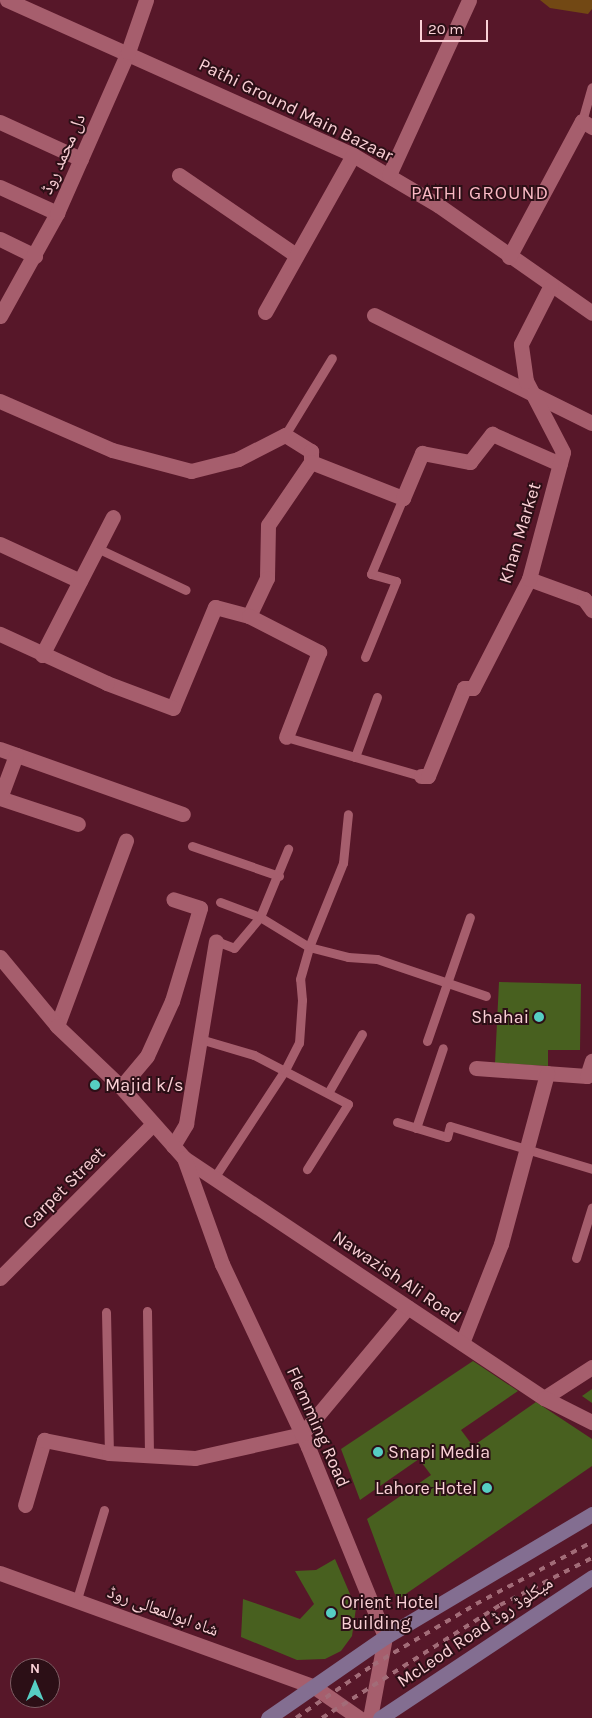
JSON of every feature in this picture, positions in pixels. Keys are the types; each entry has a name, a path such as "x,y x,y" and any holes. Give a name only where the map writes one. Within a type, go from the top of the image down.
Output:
{"main road":[{"name":"McLeod Road میکلوڈ روڈ","path":"268,1718 385,1637 592,1514"},
{"name":"McLeod Road میکلوڈ روڈ","path":"380,1718 592,1577"}],"street":[{"name":"Pathi Ground Main Bazaar","path":"7,0 128,52 353,155 438,205 509,258 592,313"},
{"name":"دل محمد روڈ","path":"0,316 57,214 128,52 146,0"},
{"path":"390,176 469,0"},
{"path":"0,122 81,159"},
{"path":"509,258 587,124"},
{"path":"264,312 353,155"},
{"path":"179,176 296,255"},
{"path":"0,187 57,214"},
{"path":"0,239 35,256"},
{"name":"Khan Market","path":"421,776 428,776 464,688 473,688 529,579 560,464 563,452 526,381 521,344 551,285"},
{"path":"374,315 535,397 592,423"},
{"path":"0,401 112,450 191,471 238,459 285,435 311,451 311,462 268,525 267,578 249,616"},
{"path":"311,462 403,498 422,454 470,462 492,434 560,464"},
{"path":"42,655 113,517"},
{"path":"0,544 80,581"},
{"path":"529,579 584,600 592,610"},
{"path":"0,634 42,655 173,708 215,607 249,616 319,652 286,737"},
{"path":"0,749 183,814"},
{"path":"16,755 0,798 78,824"},
{"path":"57,1026 126,840"},
{"path":"120,1087 147,1056 172,1001 200,908 173,899"},
{"path":"173,1146 186,1124 216,942"},
{"path":"0,957 57,1026 120,1087 184,1158"},
{"path":"476,1068 587,1076 592,1061"},
{"path":"462,1343 501,1244 547,1074"},
{"name":"Carpet Street","path":"0,1278 153,1124"},
{"name":"Nawazish Ali Road","path":"184,1158 544,1398 592,1422"},
{"name":"Flemming Road","path":"184,1158 222,1264 302,1434 385,1637"},
{"path":"25,1505 44,1440 109,1453 195,1458 302,1434 408,1308"},
{"path":"544,1398 592,1367"},
{"name":"شاہ ابوالمعالی روڈ","path":"0,1573 77,1599 313,1686 359,1718"},
{"path":"370,1718 385,1637"}],"lane":[{"path":"587,124 592,87"},
{"path":"285,435 332,358"},
{"path":"365,657 396,581 371,574 403,498"},
{"path":"97,548 186,590"},
{"path":"355,757 377,697"},
{"path":"286,737 421,776"},
{"path":"214,1178 285,1070 299,1043 302,1000 300,979 309,948 343,863 348,814"},
{"path":"192,846 279,876"},
{"path":"216,942 234,948 260,917 279,876 288,849"},
{"path":"220,902 260,917 309,948 348,957 377,959 486,996"},
{"path":"426,1041 470,917"},
{"path":"328,1093 362,1034"},
{"path":"200,1039 254,1055 348,1104 307,1169"},
{"path":"416,1128 443,1048"},
{"path":"397,1122 446,1138 450,1126 526,1151 592,1169"},
{"path":"576,1258 592,1207"},
{"path":"147,1311 149,1455"},
{"path":"106,1312 109,1453"},
{"path":"77,1599 104,1510"}],"shaded area":[{"path":"540,0 592,0 592,9 588,14 550,8"}],"building":[{"name":"Shahai","path":"499,982 581,984 580,1050 548,1050 548,1066 495,1063"},
{"name":"Lahore Hotel","path":"473,1361 518,1391 461,1430 473,1446 536,1402 592,1439 592,1466 397,1600 367,1519 431,1475 419,1459 360,1500 341,1449"},
{"path":"592,1389 592,1403 582,1396"},
{"name":"Orient Hotel Building","path":"335,1559 356,1608 352,1636 341,1651 325,1659 297,1660 241,1637 243,1599 300,1619 314,1604 295,1571 316,1570"}],"railway":[{"path":"296,1718 373,1665 476,1604 592,1542"},
{"path":"322,1718 500,1605 592,1558"}],"place":[{"name":"Shahai","path":"539,1017"},
{"name":"Majid k/s","path":"95,1085"},
{"name":"Snapi Media","path":"378,1452"},
{"name":"Lahore Hotel","path":"487,1488"},
{"name":"Orient Hotel Building","path":"331,1613"}],"district":[{"name":"PATHI GROUND","path":"480,194"}]}
